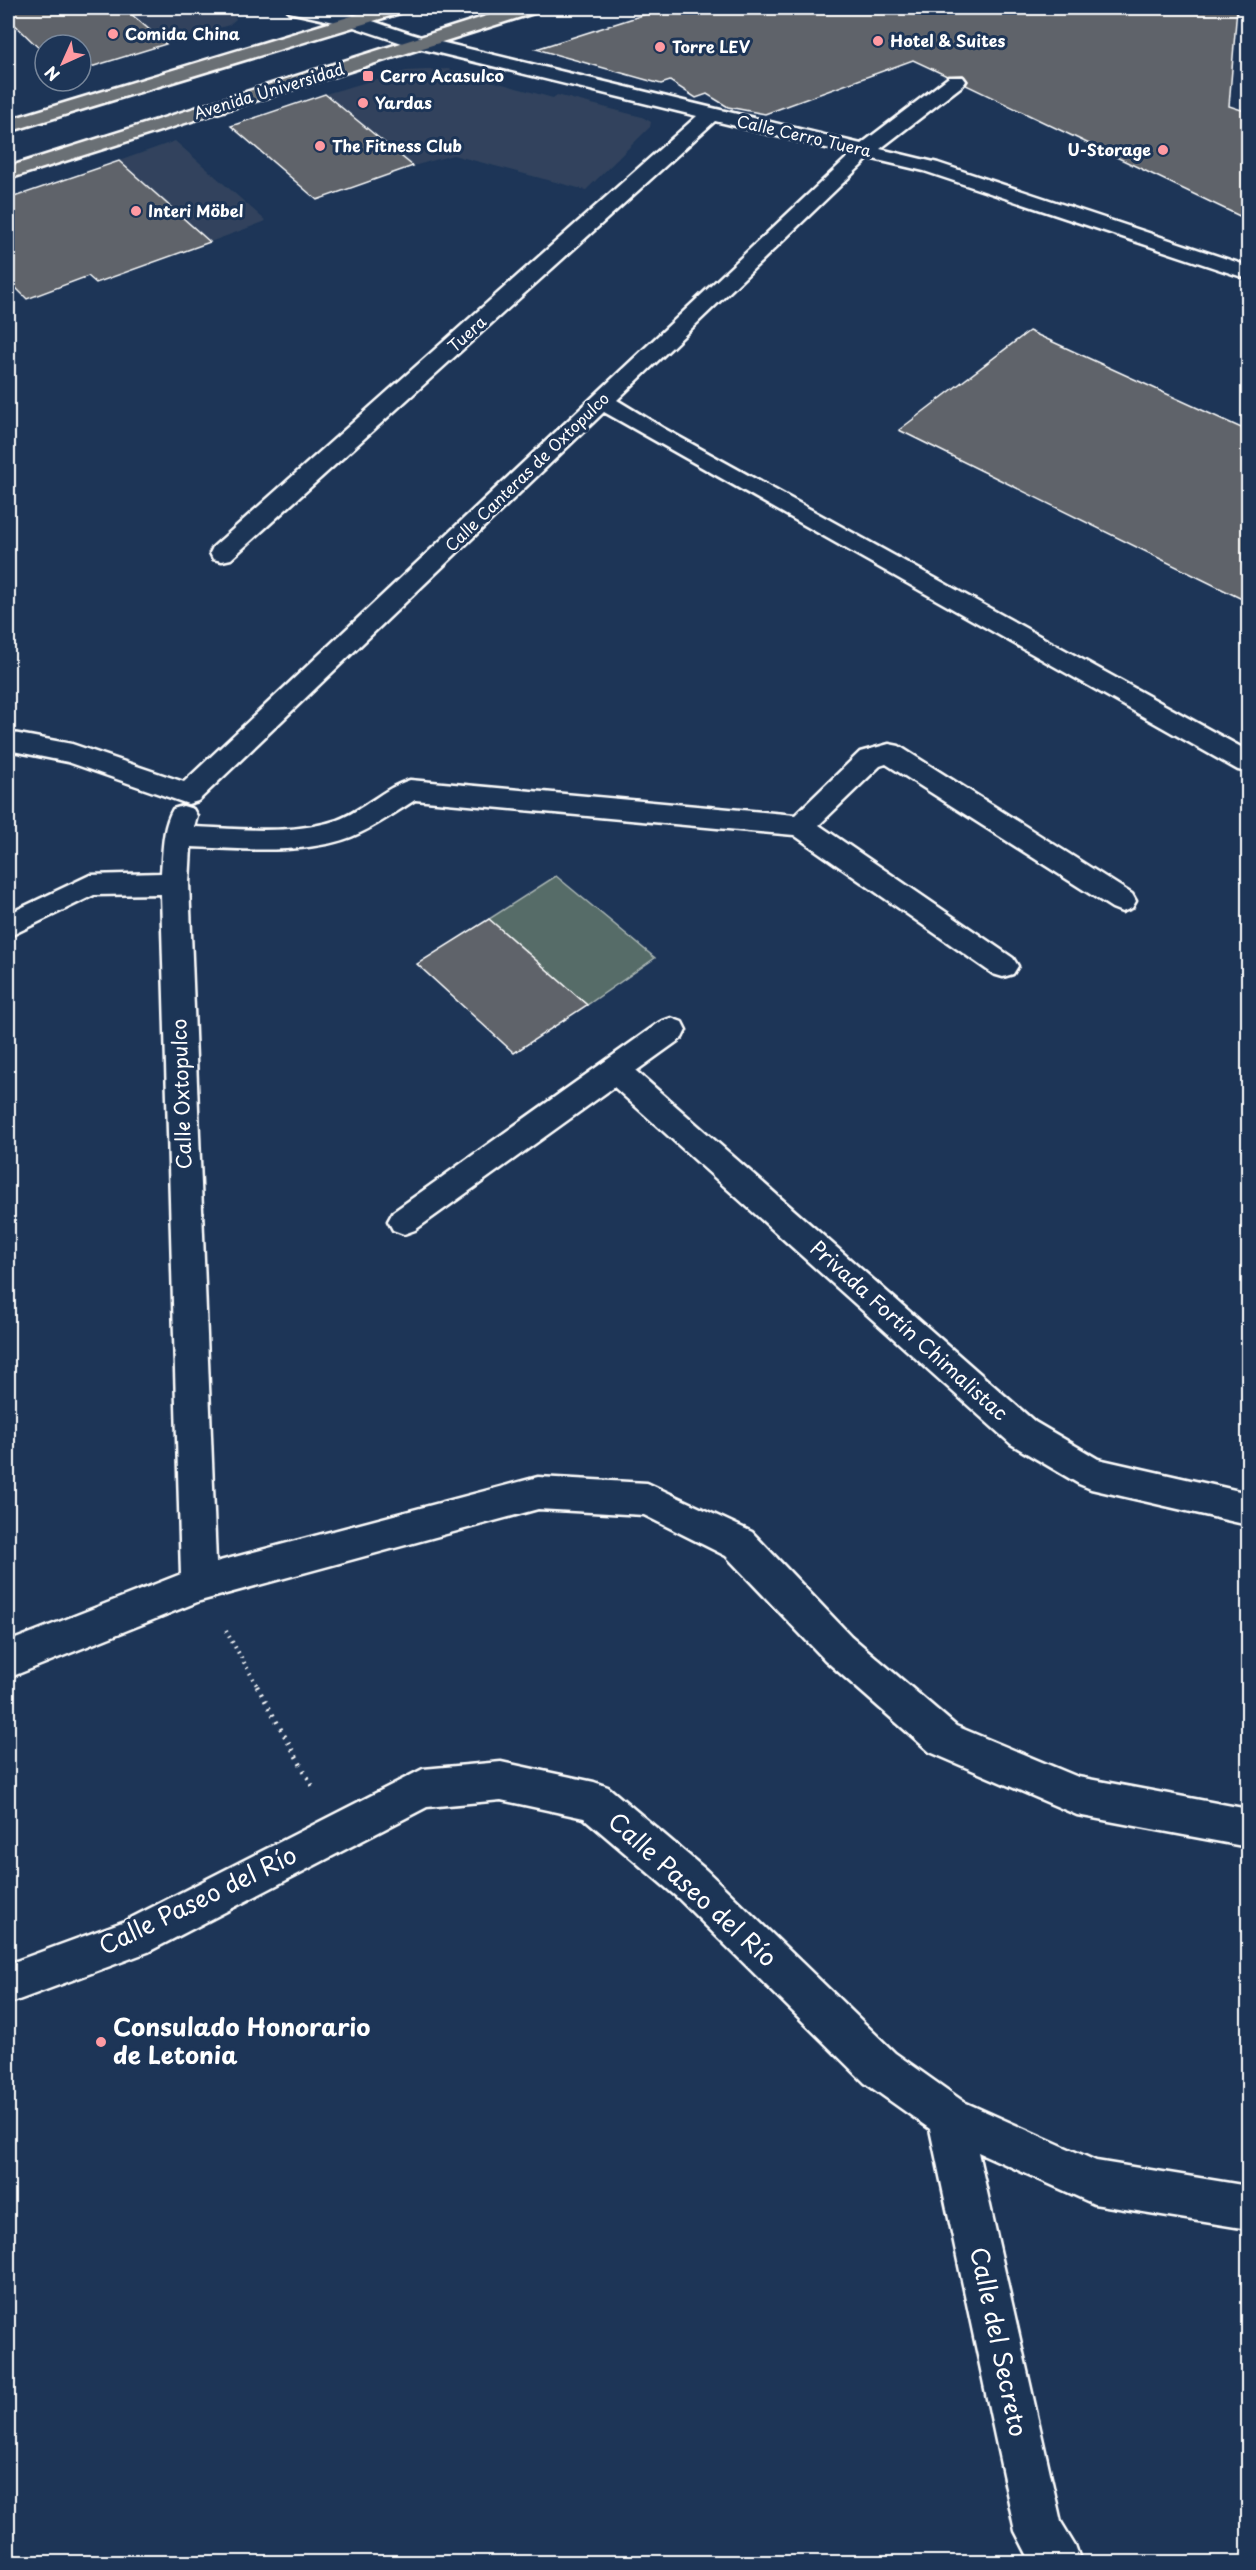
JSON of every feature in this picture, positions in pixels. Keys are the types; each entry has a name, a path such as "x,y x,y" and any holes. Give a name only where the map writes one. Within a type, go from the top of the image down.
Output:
{"main road":[{"path":"8,126 396,8"},
{"name":"Avenida Universidad","path":"8,173 530,8"}],"street":[{"path":"296,8 353,21"},
{"name":"Calle Cerro Tuera","path":"353,21 421,43 931,167 1248,273"},
{"name":"Calle Canteras de Oxtopulco","path":"188,794 866,150 956,81"},
{"name":"Tuera","path":"222,554 711,114"},
{"path":"602,401 1248,763"},
{"path":"8,741 72,753 188,794"},
{"path":"801,826 870,759 889,753 1122,901"},
{"path":"178,837 278,840 340,830 359,822 410,790 801,826 1003,966"},
{"name":"Calle Oxtopulco","path":"188,794 178,837 175,883 199,1584"},
{"path":"8,926 90,885 175,883"},
{"path":"404,1221 671,1030"},
{"name":"Privada Fortín Chimalistac","path":"615,1070 1023,1433 1091,1473 1248,1509"},
{"path":"8,1660 199,1584 538,1493 647,1499 739,1544 838,1648 943,1739 1077,1796 1248,1828"},
{"name":"Calle Paseo del Río","path":"8,1984 134,1938 423,1788 501,1781 594,1801 692,1884 880,2068 949,2117 1094,2182 1248,2207"},
{"name":"Calle del Secreto","path":"949,2117 1039,2531 1058,2562"}],"path":[{"path":"199,1584 338,1832"}],"shaded area":[{"path":"124,8 216,8 233,13 236,19 229,25 165,44"},
{"path":"448,69 553,98 557,95 642,117 651,122 650,127 586,190 453,155 413,166 325,94 406,71"},
{"path":"175,141 266,221 210,242 119,161"}],"green space":[{"path":"556,876 655,958 587,1005 489,919"}],"building":[{"name":"Comida China","path":"8,8 124,8 166,44 93,66 93,33 33,33 33,42 8,18"},
{"path":"665,8 1237,8 1229,106 1248,112 1248,220 966,85 968,81 963,75 947,76 913,60 765,114 728,107 707,94 696,98 670,81 661,84 536,49"},
{"name":"The Fitness Club","path":"325,94 413,166 317,200 231,126"},
{"path":"119,161 210,242 96,283 88,276 27,299 8,280 8,199"},
{"path":"1029,331 1248,431 1248,602 899,430"},
{"path":"489,919 587,1005 514,1053 417,964"}],"place":[{"name":"Comida China","path":"113,34"},
{"name":"Hotel & Suites","path":"878,41"},
{"name":"Torre LEV","path":"660,47"},
{"name":"Cerro Acasulco","path":"368,76"},
{"name":"Yardas","path":"363,103"},
{"name":"The Fitness Club","path":"320,146"},
{"name":"U-Storage","path":"1163,150"},
{"name":"Interi Möbel","path":"136,211"},
{"name":"Consulado Honorario de Letonia","path":"101,2042"}]}
